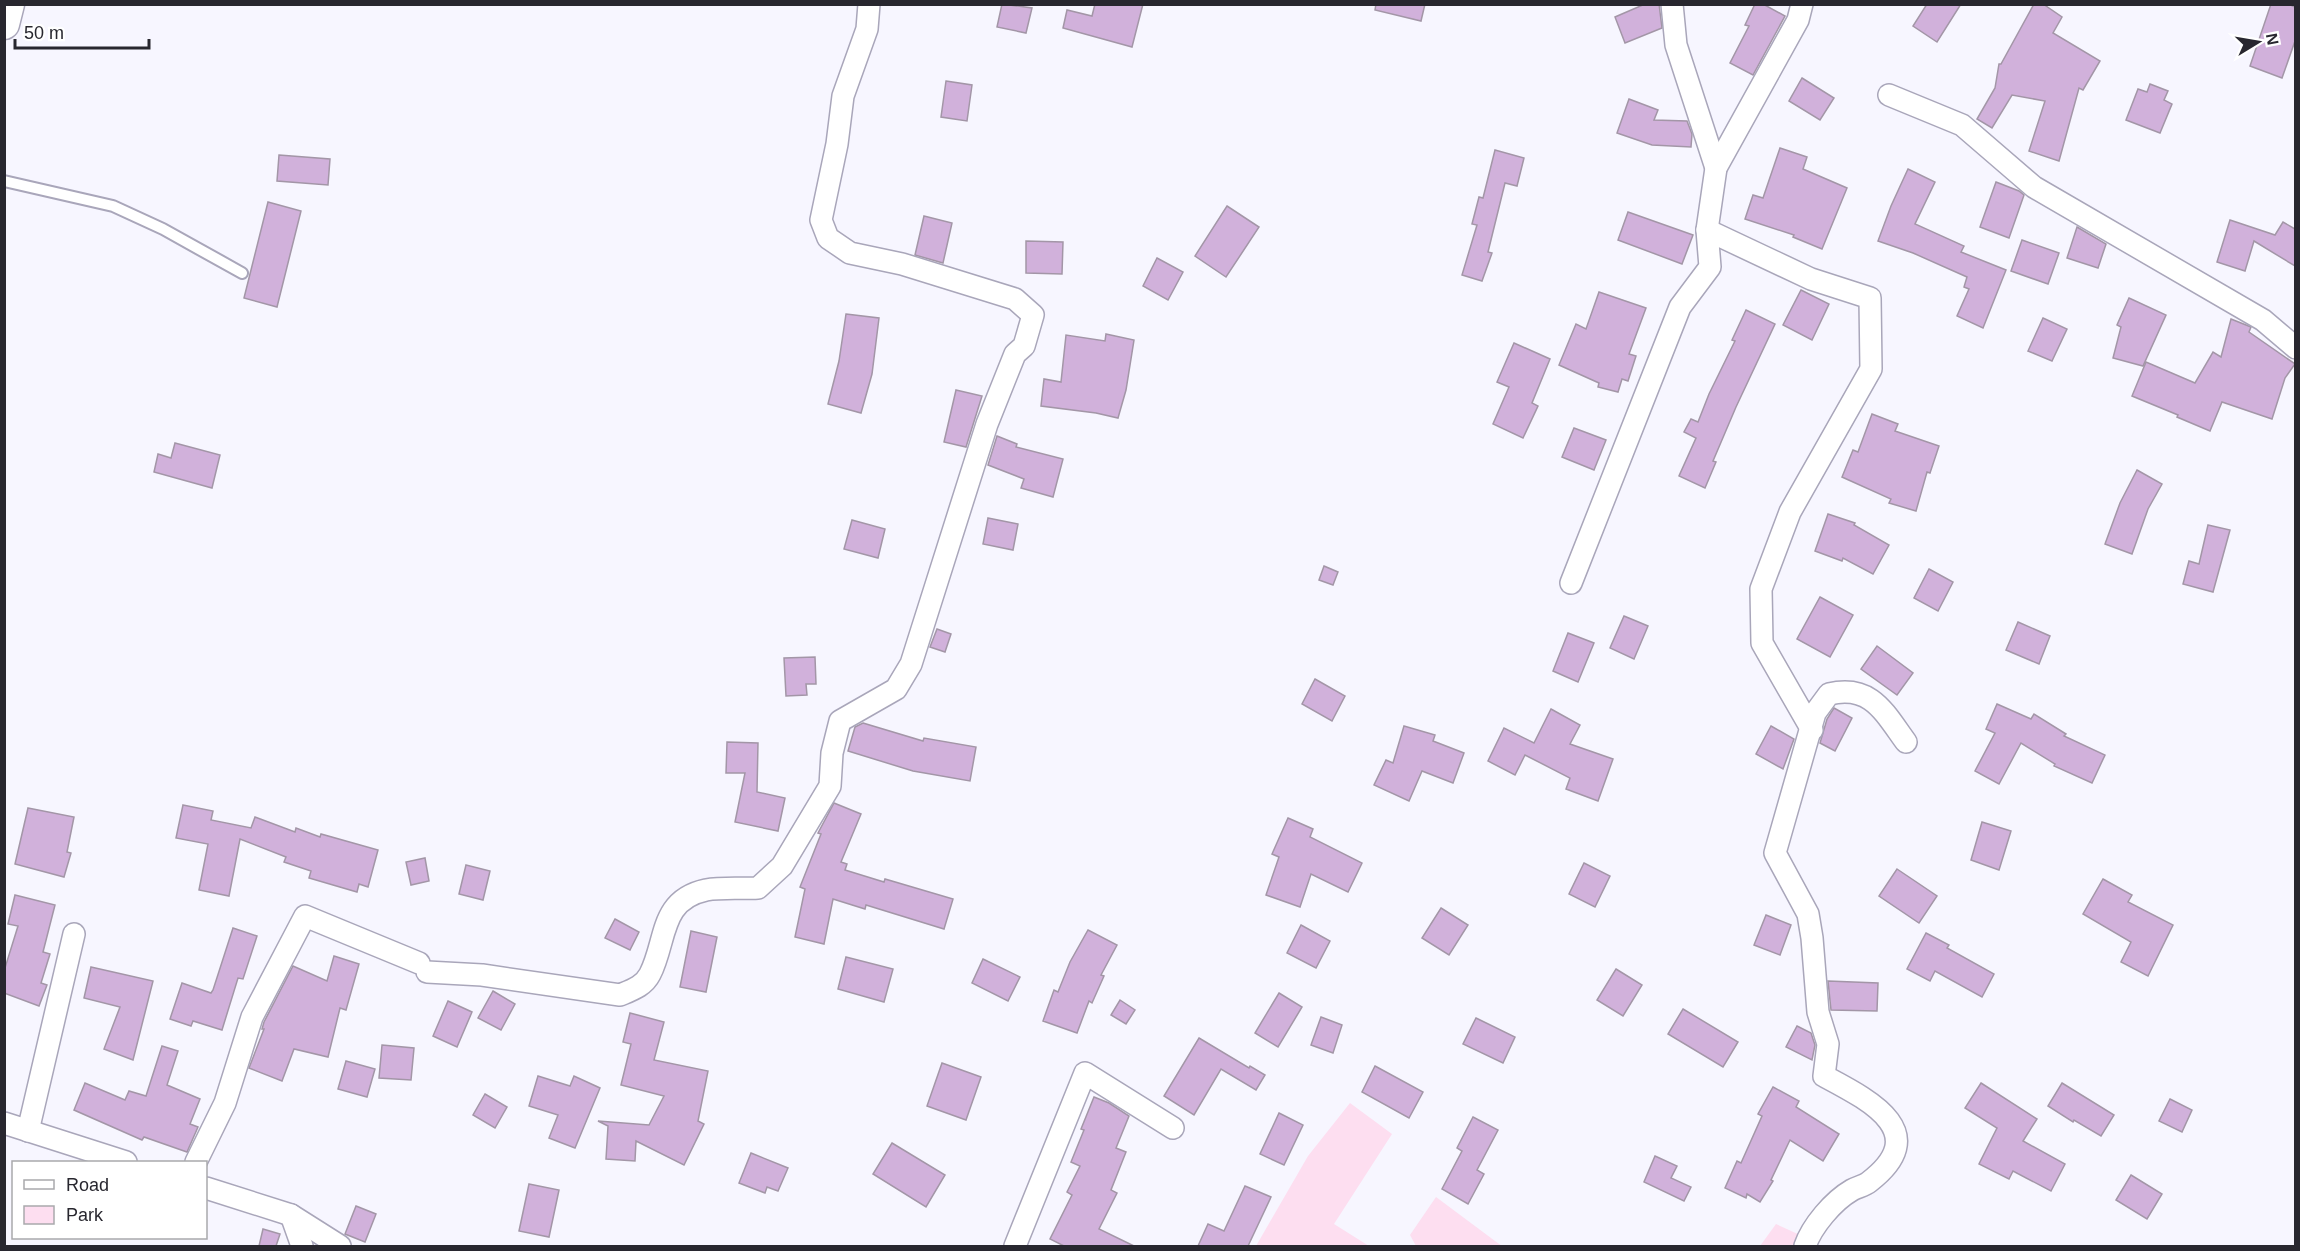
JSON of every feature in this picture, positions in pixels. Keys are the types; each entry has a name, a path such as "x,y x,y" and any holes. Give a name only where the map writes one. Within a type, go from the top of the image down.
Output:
{"main road":[{"path":"4,24 9,4"}],"street":[{"path":"196,1161 225,1102 252,1017 304,916 423,968 620,995 639,987 650,975 669,917 679,902 705,890 758,888 782,866 830,786 832,753 840,721 896,689 910,664 987,424 1015,354 1024,346 1033,315 1015,299 902,264 850,253 828,238 821,220 837,144 843,96 867,29 869,4"},
{"path":"1672,4 1676,45 1716,168"},
{"path":"1571,583 1680,307 1710,267 1707,230 1716,168 1798,20 1802,4"},
{"path":"1889,95 1962,125 2034,187 2263,320 2295,348"},
{"path":"1707,230 1811,279 1870,298 1871,369 1790,512 1761,589 1762,643 1812,730"},
{"path":"1805,1246 1819,1220 1850,1191 1868,1183 1893,1157 1897,1135 1891,1122 1870,1103 1824,1076 1828,1044 1818,1012 1808,914 1775,853 1815,713 1829,694 1845,690 1859,693 1873,700 1905,742"},
{"path":"28,1131 74,934"},
{"path":"1015,1246 1085,1073 1173,1128"},
{"path":"4,1123 123,1161"},
{"path":"207,1188 291,1215 340,1246"},
{"path":"291,1215 302,1246"}],"lane":[{"path":"4,181 113,206 163,229 242,273"}],"green space":[{"path":"1350,1103 1392,1134 1334,1224 1369,1246 1256,1246 1308,1156"},
{"path":"1436,1197 1502,1246 1416,1246 1410,1235"},
{"path":"1776,1224 1800,1235 1799,1246 1760,1246"}],"building":[{"path":"1002,4 1032,8 1026,33 997,27"},
{"path":"1095,4 1143,4 1132,47 1063,28 1067,10 1092,16"},
{"path":"1376,4 1425,4 1421,21 1375,10"},
{"path":"1645,4 1659,4 1662,28 1625,43 1615,17"},
{"path":"1755,4 1763,4 1785,16 1753,75 1730,63 1749,26 1745,25"},
{"path":"1927,4 1961,4 1937,42 1913,26"},
{"path":"2034,4 2043,4 2062,17 2053,33 2100,61 2083,90 2079,88 2059,161 2029,151 2045,101 2012,95 1992,128 1977,119 1995,88 1999,64"},
{"path":"2271,4 2288,4 2295,7 2295,41 2282,78 2250,66"},
{"path":"1802,78 1834,98 1820,120 1789,101"},
{"path":"946,81 972,85 967,121 941,117"},
{"path":"2150,84 2168,91 2164,100 2172,104 2160,133 2126,120 2138,89 2147,92"},
{"path":"1629,99 1658,110 1654,120 1687,121 1692,134 1691,147 1652,145 1617,133"},
{"path":"1780,148 1807,157 1803,169 1847,188 1822,249 1793,237 1794,235 1745,219 1753,195 1763,198"},
{"path":"1495,150 1524,158 1517,186 1505,183 1488,252 1492,253 1482,281 1462,275 1477,225 1472,224 1479,197 1483,198"},
{"path":"279,155 330,159 328,185 277,181"},
{"path":"1908,169 1935,182 1915,224 1964,246 1961,252 2006,270 1983,328 1957,316 1969,289 1964,287 1967,277 1913,253 1878,241"},
{"path":"1996,182 2024,195 2009,238 1980,227"},
{"path":"268,202 301,211 277,307 244,298"},
{"path":"1227,206 1259,227 1226,277 1195,256"},
{"path":"1628,212 1693,235 1682,264 1618,240"},
{"path":"924,216 952,223 943,263 915,255"},
{"path":"2230,220 2275,235 2283,222 2295,229 2295,266 2254,241 2245,271 2217,262"},
{"path":"2077,227 2106,244 2098,268 2067,258"},
{"path":"2022,240 2059,253 2048,284 2011,271"},
{"path":"1026,241 1063,242 1062,274 1026,273"},
{"path":"1157,258 1183,272 1168,300 1143,286"},
{"path":"1801,290 1829,304 1812,340 1783,325"},
{"path":"1599,292 1646,308 1629,354 1636,356 1628,381 1622,379 1618,392 1598,387 1599,383 1559,365 1576,324 1586,329"},
{"path":"2129,298 2166,315 2143,366 2113,358 2121,327 2117,325"},
{"path":"1746,310 1775,324 1736,407 1713,461 1716,462 1705,488 1679,476 1696,438 1684,432 1691,419 1698,422 1735,341 1732,340"},
{"path":"846,314 879,318 872,374 861,413 828,404 839,361"},
{"path":"2043,318 2067,329 2052,361 2028,351"},
{"path":"2231,319 2251,327 2249,332 2295,364 2285,378 2272,419 2222,402 2210,431 2132,396 2146,362 2195,383 2213,352 2221,357"},
{"path":"1106,334 1134,340 1126,390 1118,418 1041,406 1044,379 1061,382 1066,335 1105,341"},
{"path":"1514,343 1550,359 1532,403 1538,406 1523,438 1493,424 1509,387 1497,382"},
{"path":"956,390 982,396 966,447 944,442"},
{"path":"1872,414 1898,424 1895,431 1939,446 1930,473 1927,472 1916,511 1889,503 1891,499 1842,477 1853,450 1858,452"},
{"path":"1574,428 1606,440 1594,470 1562,457"},
{"path":"997,436 1017,444 1016,447 1063,459 1053,497 1021,488 1024,479 988,465"},
{"path":"175,443 220,455 212,488 154,472 158,454 171,458"},
{"path":"2137,470 2162,484 2148,509 2132,554 2105,544 2120,503"},
{"path":"1828,514 1855,523 1854,525 1889,545 1873,574 1843,558 1842,561 1815,551"},
{"path":"988,518 1018,524 1013,550 983,544"},
{"path":"852,520 885,529 878,558 844,549"},
{"path":"2208,525 2230,530 2213,592 2183,584 2189,561 2199,564"},
{"path":"1324,566 1338,572 1333,585 1319,580"},
{"path":"1929,569 1953,582 1938,611 1914,598"},
{"path":"1820,597 1853,615 1830,657 1797,639"},
{"path":"1624,616 1648,626 1634,659 1610,648"},
{"path":"2018,622 2050,636 2039,664 2006,650"},
{"path":"937,629 951,634 945,652 930,647"},
{"path":"1568,633 1594,643 1578,682 1553,671"},
{"path":"1877,646 1913,673 1897,695 1861,669"},
{"path":"815,657 816,684 806,684 807,695 786,696 784,658"},
{"path":"1315,679 1345,696 1332,721 1302,704"},
{"path":"1997,704 2031,719 2034,714 2066,734 2064,736 2105,755 2092,783 2054,766 2055,764 2021,743 1999,784 1975,771 1995,733 1986,729"},
{"path":"1834,708 1852,718 1835,751 1820,743 1827,719"},
{"path":"1551,709 1580,725 1570,744 1613,759 1598,801 1566,789 1570,778 1525,755 1515,775 1488,761 1504,728 1534,743"},
{"path":"863,723 923,741 924,738 976,747 970,781 913,771 848,751 855,727"},
{"path":"1404,726 1435,735 1433,741 1464,753 1453,783 1422,771 1409,801 1374,785 1386,760 1393,763"},
{"path":"1771,726 1794,739 1783,769 1756,754"},
{"path":"727,742 758,743 757,792 785,798 778,831 735,822 745,773 726,773"},
{"path":"834,803 861,814 841,862 847,864 845,870 953,899 944,929 866,905 865,909 833,899 824,944 795,937 805,889 800,887 821,834 818,833"},
{"path":"183,805 213,811 211,820 251,828 255,817 295,832 296,828 320,837 321,834 378,850 368,887 359,884 357,892 309,878 311,871 284,862 286,857 240,839 229,896 199,890 208,844 176,838"},
{"path":"28,808 74,817 67,852 71,853 64,877 15,864"},
{"path":"1288,818 1313,829 1310,837 1362,863 1348,892 1311,874 1300,907 1266,895 1279,857 1272,854"},
{"path":"1982,822 2011,831 1999,870 1971,860"},
{"path":"425,858 429,881 411,885 406,862"},
{"path":"1584,863 1610,876 1595,907 1569,894"},
{"path":"466,865 490,871 483,900 459,894"},
{"path":"1897,869 1937,896 1919,923 1879,896"},
{"path":"2103,879 2132,895 2128,902 2173,925 2148,976 2121,962 2131,942 2083,914"},
{"path":"15,895 55,905 43,952 50,954 41,983 47,985 39,1006 4,993 4,971 18,926 8,924"},
{"path":"1441,908 1468,925 1449,955 1422,938"},
{"path":"1766,915 1791,925 1780,955 1754,945"},
{"path":"615,919 639,932 630,950 605,938"},
{"path":"1301,925 1330,941 1316,968 1287,953"},
{"path":"233,928 257,936 243,979 238,978 222,1030 193,1021 191,1026 170,1019 182,983 211,993"},
{"path":"1088,930 1117,945 1101,975 1104,976 1092,1003 1089,1001 1077,1033 1043,1021 1054,990 1058,992 1070,962"},
{"path":"691,931 717,937 706,992 680,987"},
{"path":"1926,933 1949,945 1947,948 1994,974 1982,997 1935,971 1930,981 1907,969"},
{"path":"334,956 359,964 346,1010 340,1008 328,1057 294,1049 282,1081 249,1068 264,1029 262,1029 264,1022 293,966 327,981"},
{"path":"846,957 893,969 884,1002 838,989"},
{"path":"983,959 1020,977 1008,1001 972,983"},
{"path":"91,967 153,981 133,1060 104,1049 120,1007 84,998"},
{"path":"1616,969 1642,985 1623,1016 1597,1000"},
{"path":"1828,981 1878,983 1877,1011 1831,1010"},
{"path":"493,991 515,1004 501,1030 478,1018"},
{"path":"1279,993 1302,1007 1278,1047 1255,1033"},
{"path":"1120,1000 1135,1010 1126,1024 1111,1015"},
{"path":"448,1001 472,1012 457,1047 433,1036"},
{"path":"1683,1009 1738,1042 1723,1067 1668,1034"},
{"path":"630,1013 664,1022 654,1060 708,1071 698,1121 704,1124 684,1165 636,1141 635,1161 606,1159 608,1126 598,1121 649,1125 664,1096 621,1085 631,1044 623,1042"},
{"path":"1321,1017 1342,1025 1333,1053 1311,1045"},
{"path":"1476,1018 1515,1037 1503,1063 1463,1044"},
{"path":"1797,1026 1811,1033 1815,1045 1812,1060 1786,1047"},
{"path":"1199,1038 1265,1075 1256,1090 1221,1069 1194,1115 1164,1096"},
{"path":"382,1045 414,1048 411,1080 379,1078"},
{"path":"162,1046 178,1051 167,1085 200,1099 190,1124 198,1127 187,1152 144,1137 142,1140 74,1110 85,1083 125,1100 129,1091 146,1096"},
{"path":"346,1061 375,1069 367,1097 338,1089"},
{"path":"942,1063 981,1077 966,1120 927,1106"},
{"path":"1375,1066 1423,1092 1409,1118 1362,1092"},
{"path":"538,1076 570,1086 574,1076 600,1088 575,1148 549,1138 558,1115 529,1106"},
{"path":"1981,1083 2037,1119 2023,1141 2065,1164 2051,1191 2013,1171 2009,1179 1979,1164 1997,1128 1965,1108"},
{"path":"2062,1083 2114,1115 2101,1136 2048,1106"},
{"path":"1773,1087 1799,1101 1796,1107 1839,1134 1823,1161 1790,1140 1771,1180 1773,1181 1760,1202 1747,1194 1746,1198 1725,1188 1737,1161 1741,1163 1762,1116 1758,1114"},
{"path":"485,1094 507,1107 495,1128 473,1115"},
{"path":"1094,1097 1109,1103 1129,1116 1116,1148 1126,1152 1111,1190 1117,1193 1099,1229 1134,1246 1064,1246 1050,1239 1072,1195 1067,1192 1080,1166 1071,1162"},
{"path":"2170,1099 2192,1110 2182,1132 2159,1121"},
{"path":"1279,1113 1303,1125 1284,1165 1260,1154"},
{"path":"1473,1117 1498,1130 1477,1170 1484,1174 1468,1204 1442,1189 1462,1151 1457,1148"},
{"path":"892,1143 945,1175 926,1207 873,1174"},
{"path":"751,1153 788,1168 778,1191 767,1187 765,1193 739,1183"},
{"path":"1655,1156 1677,1166 1671,1178 1691,1187 1684,1201 1644,1182"},
{"path":"2131,1175 2162,1194 2147,1219 2116,1200"},
{"path":"529,1184 559,1190 549,1237 519,1231"},
{"path":"1245,1186 1271,1197 1248,1246 1198,1246 1208,1224 1224,1231"},
{"path":"356,1206 376,1214 365,1242 345,1234"},
{"path":"263,1229 280,1234 276,1246 259,1246"}]}
